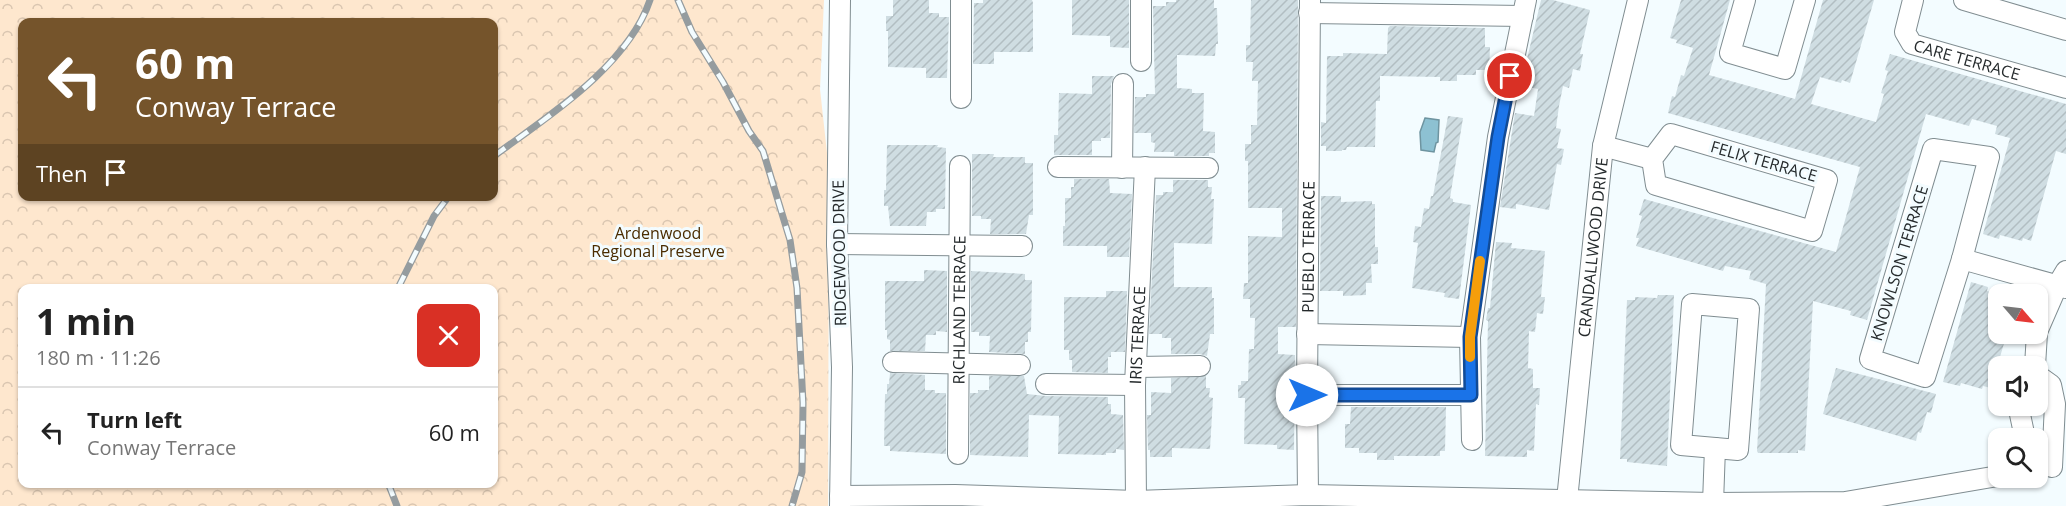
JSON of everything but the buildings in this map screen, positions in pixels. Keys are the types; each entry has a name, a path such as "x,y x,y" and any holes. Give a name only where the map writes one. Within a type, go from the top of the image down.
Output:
{"street":[{"name":"RIDGEWOOD DRIVE","path":"840,0 837,244 842,367 840,501"},
{"path":"961,0 962,98"},
{"path":"1141,0 1141,61"},
{"name":"CRANDALLWOOD DRIVE","path":"1567,500 1603,146 1638,0"},
{"path":"1745,0 1730,53 1785,69 1805,0"},
{"name":"CARE TERRACE","path":"1913,0 1905,32 1912,44 2066,88"},
{"path":"1964,0 2066,30"},
{"path":"1310,7 1525,8 1498,137 1470,337 1472,440"},
{"name":"PUEBLO TERRACE","path":"1308,495 1310,7"},
{"path":"1122,168 1123,84"},
{"name":"FELIX TERRACE","path":"1671,134 1827,180 1812,231 1656,185 1652,159 1671,134"},
{"path":"1603,146 1652,159"},
{"name":"KNOWLSON TERRACE","path":"1933,148 1989,157 1962,259 1925,377 1870,359 1933,148"},
{"name":"RICHLAND TERRACE","path":"958,454 960,166"},
{"path":"1058,167 1208,168"},
{"name":"IRIS TERRACE","path":"1136,501 1136,376 1145,167"},
{"path":"837,244 1022,246"},
{"path":"1962,259 2063,281 2048,311"},
{"path":"1692,304 1749,309 1738,450 1715,448 1681,445 1692,304"},
{"path":"1307,334 1470,337"},
{"path":"893,362 1020,366"},
{"path":"1046,384 1136,376 1200,366"},
{"path":"2048,383 2051,385 2055,404 2052,467"},
{"path":"1307,395 1471,395"},
{"path":"1713,503 1715,448"},
{"path":"840,501 955,495 1234,502 1308,495 1846,504 1988,478"}],"green space":[{"name":"Ardenwood Regional Preserve","path":"0,0 824,0 820,89 829,171 828,506 0,506"}],"water":[{"path":"1425,118 1439,120 1438,142 1434,152 1421,150 1420,132"}],"railway":[{"path":"498,153 561,107 605,68 624,47 639,24 650,0"},
{"path":"678,0 692,32 763,151 790,240 797,288 803,403 802,472 792,506"},
{"path":"400,284 434,216 445,201"},
{"path":"390,488 397,506"}],"slow traffic":[{"path":"1470,357 1470,337 1480,261"}],"route":[{"path":"1307,395 1471,395 1470,337 1498,137 1510,76"}]}
